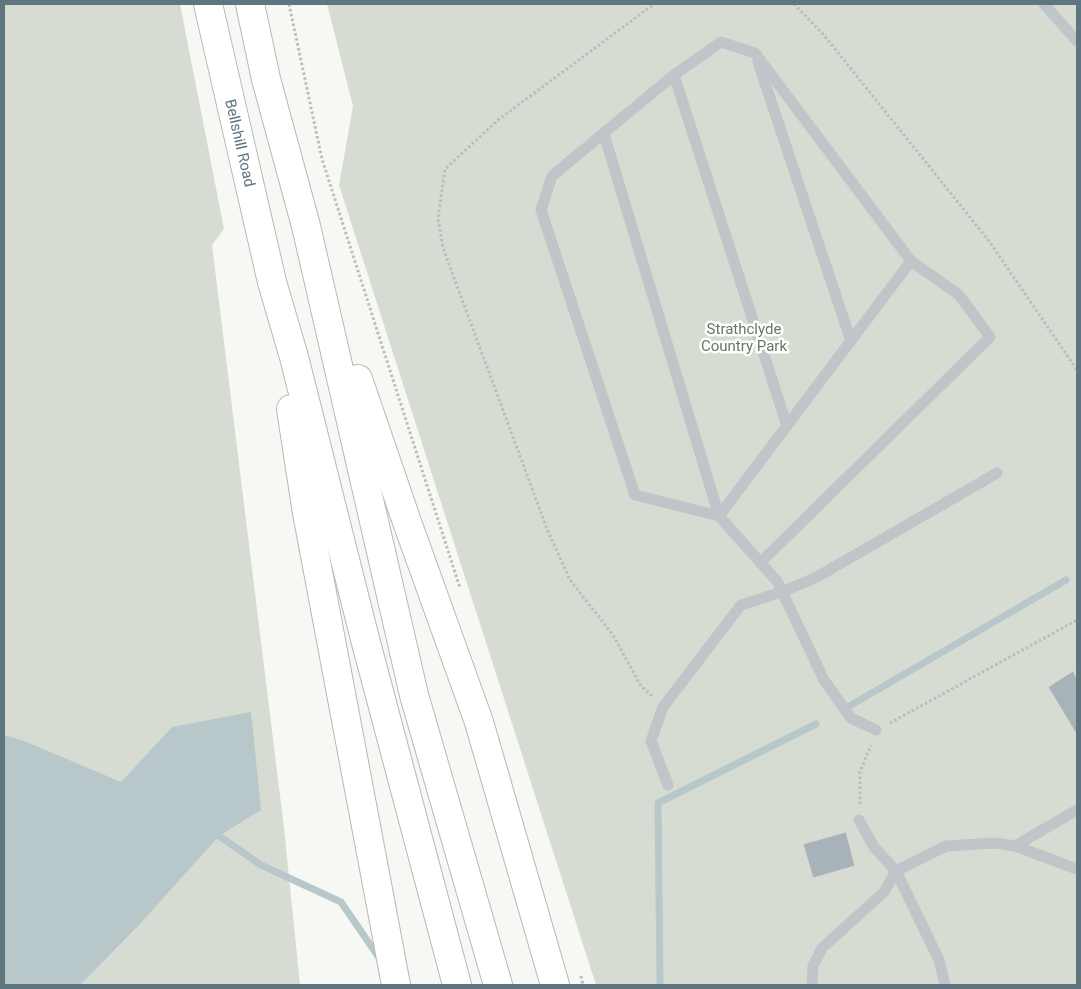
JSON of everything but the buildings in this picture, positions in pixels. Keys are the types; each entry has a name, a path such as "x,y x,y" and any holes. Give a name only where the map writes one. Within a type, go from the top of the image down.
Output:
{"highway":[{"name":"Bellshill Road","path":"208,4 272,282"},
{"path":"250,4 266,79 306,226 414,695 498,985"},
{"path":"306,226 407,522 480,722 555,985"},
{"path":"272,282 307,513 396,985"},
{"path":"272,282 294,356 365,639 457,985"}],"lane":[{"path":"1044,4 1077,41"},
{"path":"720,516 635,495 541,210 552,176 674,75 722,42 755,53 911,261 959,295 990,337 760,563"},
{"path":"755,53 851,341"},
{"path":"674,75 787,426"},
{"path":"604,134 720,516 777,581 824,680 852,718 876,730"},
{"path":"720,516 911,261"},
{"path":"668,785 651,741 663,707 742,605 782,592 817,577 997,473"},
{"path":"1015,846 1077,810"},
{"path":"859,820 874,847 896,871 939,960 945,985"},
{"path":"812,985 813,966 822,948 884,892 896,871 946,846 996,843 1015,846 1077,869"}],"path":[{"path":"289,4 322,159 462,594"},
{"path":"654,4 498,120 445,169 438,218 443,248 547,529 570,580 614,635 641,686 663,707"},
{"path":"794,4 823,34 989,241 1077,370"},
{"path":"859,820 860,772 876,730 1077,620"},
{"path":"578,968 584,985"}],"green space":[{"path":"4,4 180,4 224,229 212,245 284,828 300,985 4,985"},
{"name":"Strathclyde Country Park","path":"327,4 1077,4 1077,985 596,985 339,185 353,106"}],"shaded area":[{"path":"251,712 261,810 219,836 139,925 80,985 4,985 4,735 24,741 121,782 172,727"}],"waterway":[{"path":"846,708 1066,580"},
{"path":"660,985 658,803 816,724"},
{"path":"219,836 261,865 341,902 382,962"}]}
